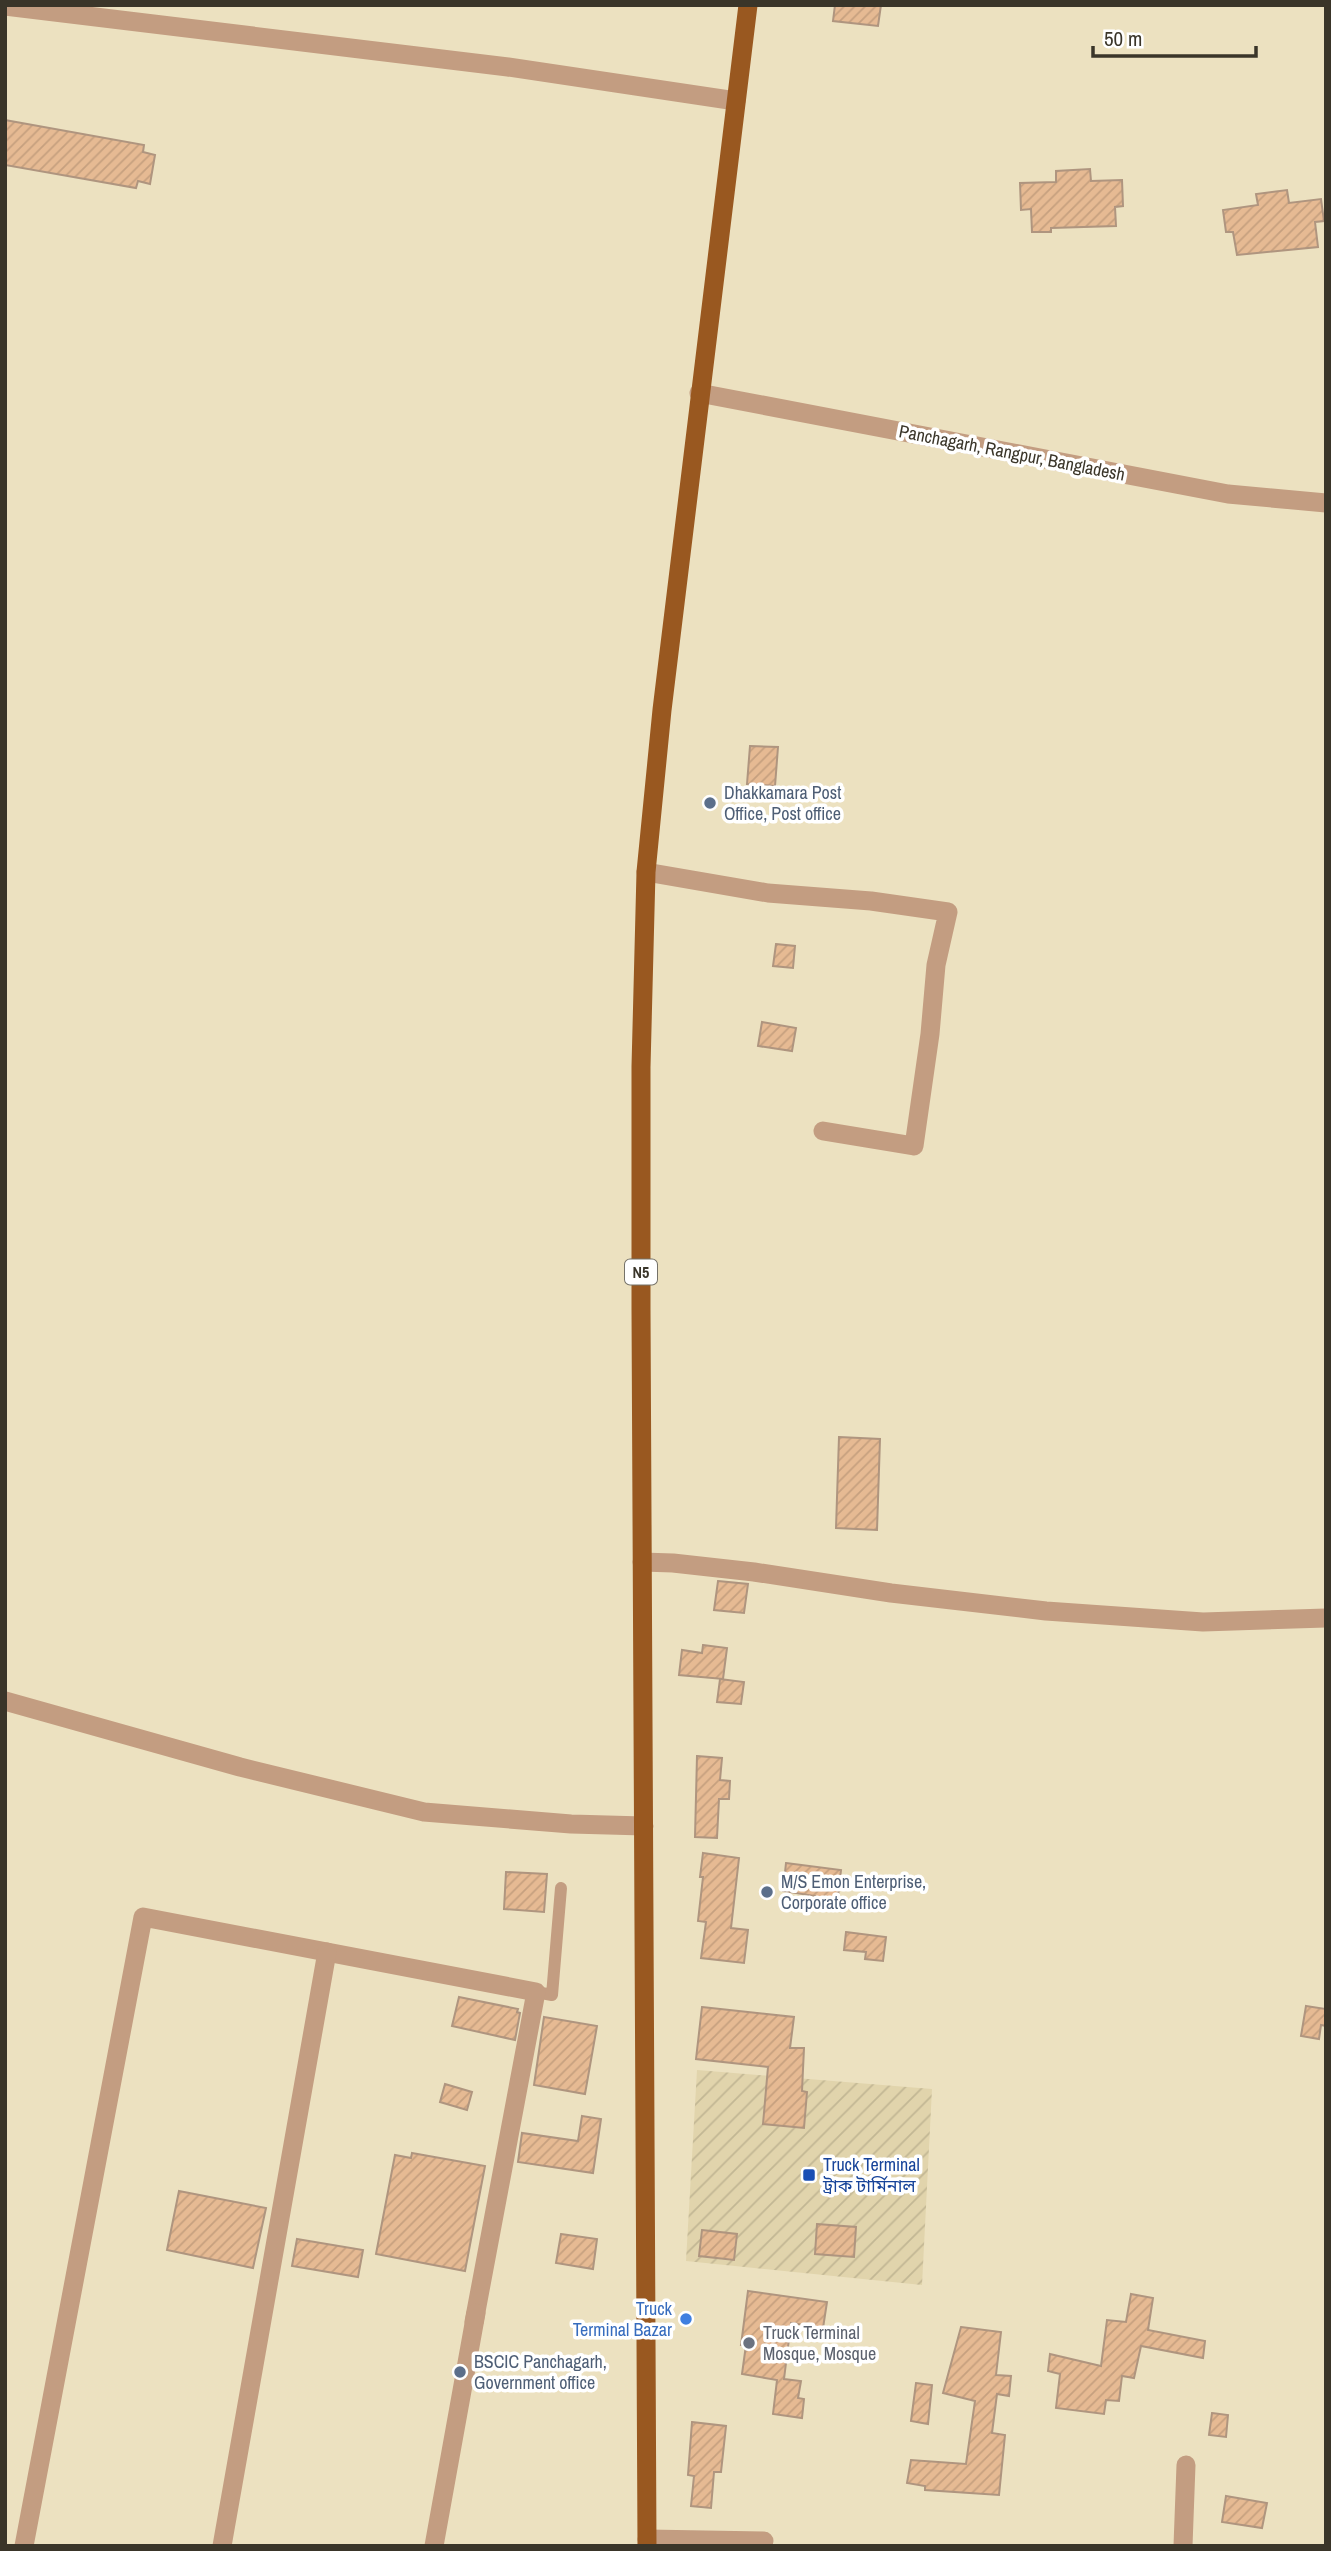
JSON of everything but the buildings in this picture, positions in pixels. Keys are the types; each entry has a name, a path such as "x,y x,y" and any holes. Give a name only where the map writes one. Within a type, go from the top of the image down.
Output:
{"highway":[{"name":"N5","path":"647,2543 641,1067 646,872 651,800 748,5"}],"street":[{"path":"5,6 508,67 736,102"},
{"name":"Panchagarh, Rangpur, Bangladesh","path":"699,393 1228,495 1326,503"},
{"path":"646,872 768,893 872,901 948,912 936,965 930,1034 914,1146 823,1131"},
{"path":"642,1562 754,1572 891,1593 1046,1611 1203,1622 1326,1618"},
{"path":"5,1702 240,1767 424,1812 571,1824 644,1826"},
{"path":"24,2546 143,1917 536,1992 434,2546"},
{"path":"222,2546 327,1952"},
{"path":"1183,2546 1186,2465"},
{"path":"647,2543 764,2541"}],"lane":[{"path":"536,1992 552,1995 561,1888"}],"shaded area":[{"name":"Truck Terminal ট্রাক টার্মিনাল","path":"697,2070 932,2089 922,2285 686,2261"}],"place":[{"name":"Dhakkamara Post Office, Post office","path":"710,803"},
{"name":"M/S Emon Enterprise, Corporate office","path":"767,1892"},
{"name":"Truck Terminal ট্রাক টার্মিনাল","path":"809,2175"},
{"name":"Truck Terminal Bazar","path":"686,2319"},
{"name":"Truck Terminal Mosque, Mosque","path":"749,2343"},
{"name":"BSCIC Panchagarh, Government office","path":"460,2372"}]}
